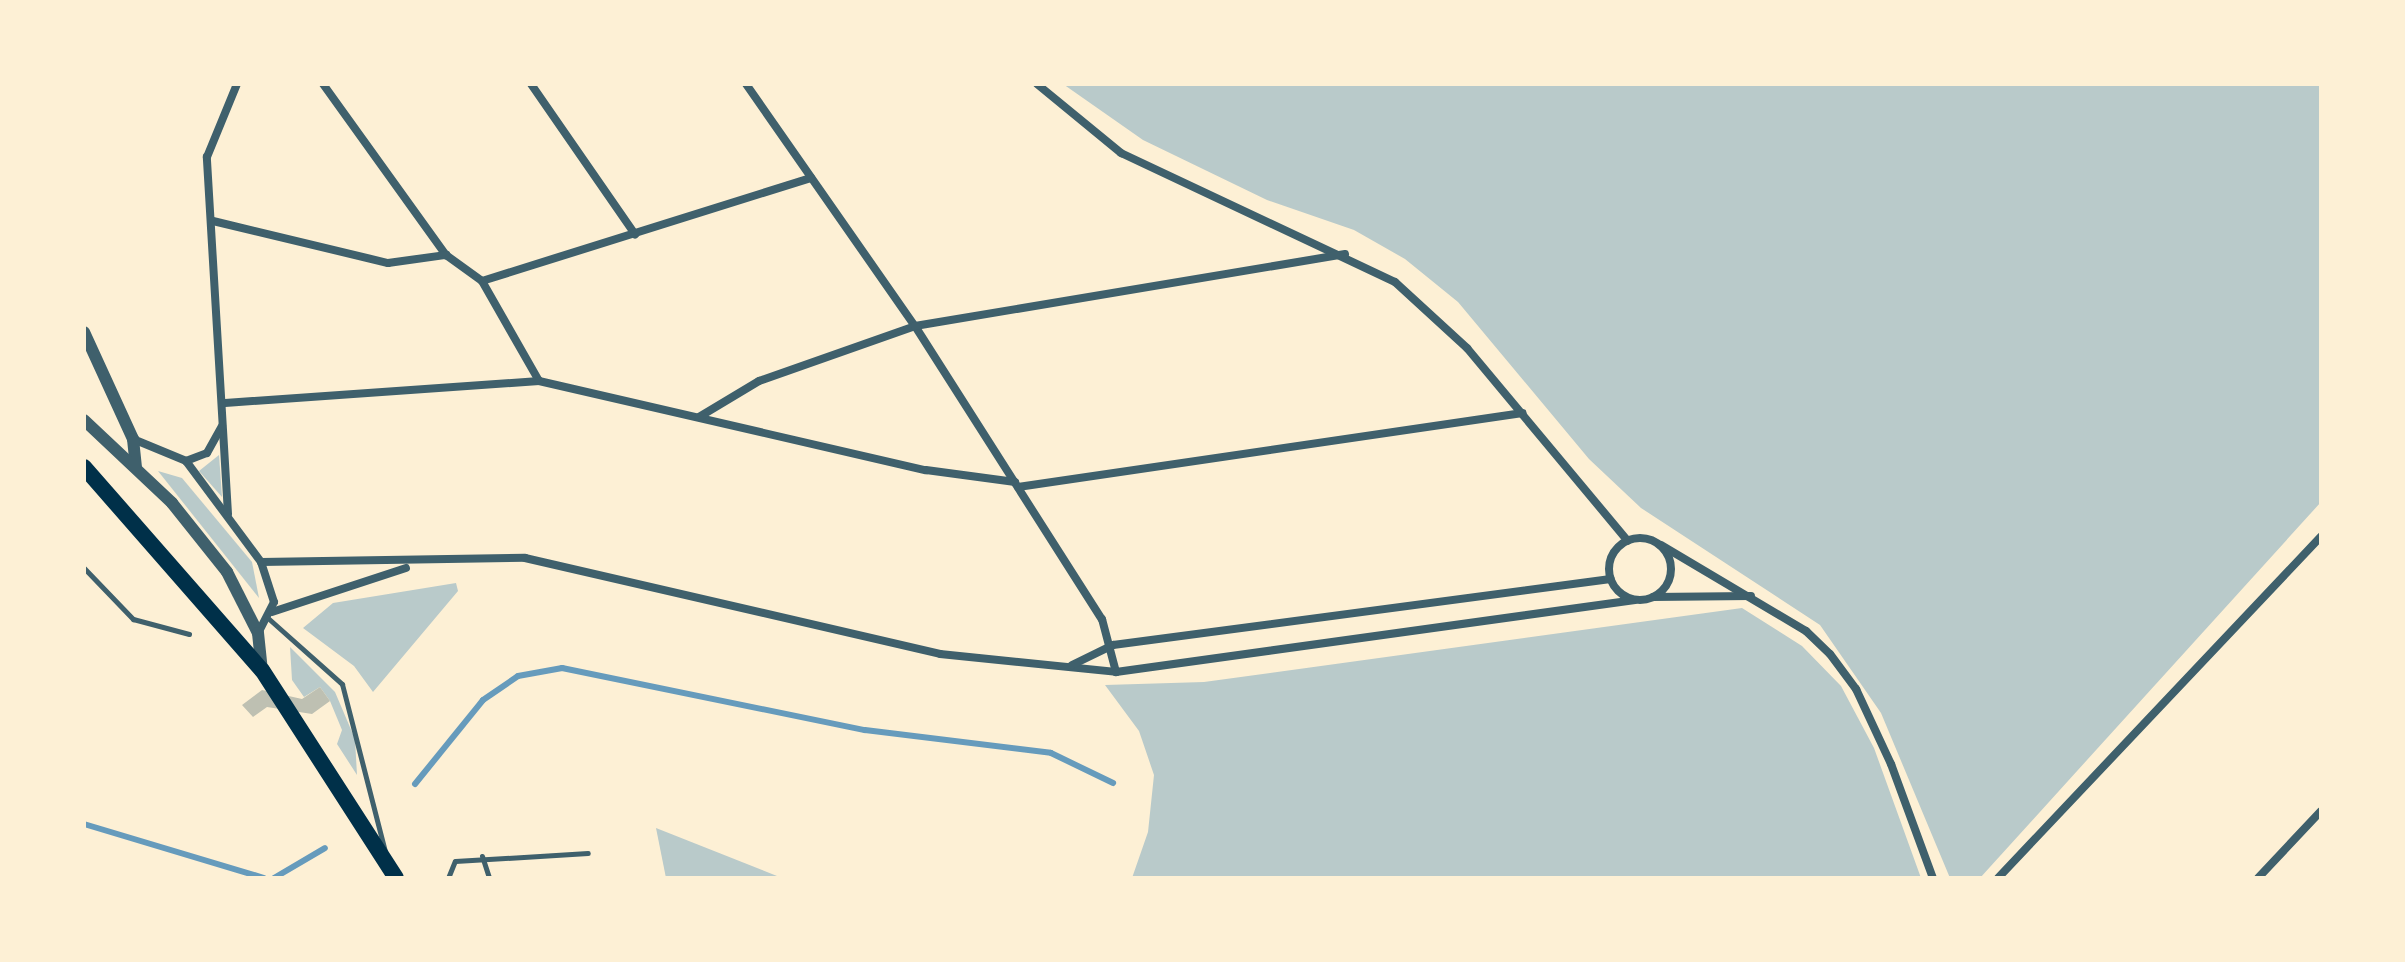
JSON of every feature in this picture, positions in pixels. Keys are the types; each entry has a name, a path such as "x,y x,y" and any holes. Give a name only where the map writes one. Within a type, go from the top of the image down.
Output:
{"main road":[{"path":"84,467 262,670 387,859 396,878"}],"street":[{"path":"228,514 225,403 207,157 237,84"},
{"path":"323,84 446,255 482,281 539,381"},
{"path":"531,84 635,234"},
{"path":"746,84 915,326 1017,484 1113,645 1116,672"},
{"path":"1037,84 1121,153 1345,254 1433,314 1523,413 1628,541 1661,545 1806,631 1856,689 1933,878"},
{"path":"482,281 811,178"},
{"path":"213,221 388,263 446,255"},
{"path":"699,417 759,381 915,326 1345,254"},
{"path":"84,332 133,439 136,467"},
{"path":"225,403 539,381 926,470 1017,484 1523,413"},
{"path":"186,461 215,445 225,414"},
{"path":"84,420 136,467 227,572 258,633 262,670"},
{"path":"133,439 186,461 228,514 271,580 271,616"},
{"path":"1998,878 2321,536"},
{"path":"1628,541 1610,561 1611,579 1635,600"},
{"path":"1653,597 1672,567 1661,545"},
{"path":"261,562 418,565 525,558 940,654 1116,672 1421,635 1653,597 1751,596"},
{"path":"258,633 271,616 418,565"},
{"path":"1071,666 1113,645 1611,579"},
{"path":"2258,878 2321,811"}],"lane":[{"path":"84,568 133,619 189,634"},
{"path":"271,616 342,684 387,859"},
{"path":"448,878 451,863 482,856 588,853"},
{"path":"482,856 489,878"}],"shaded area":[{"path":"1063,84 2321,84 2321,502 1980,878 1950,878 1881,713 1820,625 1641,508 1589,459 1458,302 1405,259 1354,230 1267,200 1143,140"},
{"path":"219,455 222,497 199,471"},
{"path":"158,471 182,478 252,562 259,598"},
{"path":"456,583 458,591 373,692 354,666 303,628 333,603"},
{"path":"1742,608 1802,646 1841,686 1874,748 1921,878 1132,878 1148,832 1154,775 1139,731 1105,685 1204,682"},
{"path":"290,647 335,692 355,739 357,775 337,744 342,730 330,701 320,687 304,697 292,680"},
{"path":"656,828 782,878 666,878"}],"building":[{"path":"320,687 330,701 312,714 267,707 253,717 242,705 262,690 302,699"}],"waterway":[{"path":"415,784 483,700 518,676 562,668 865,730 1051,753 1113,783"},
{"path":"84,824 264,878"},
{"path":"274,878 325,848"}]}
